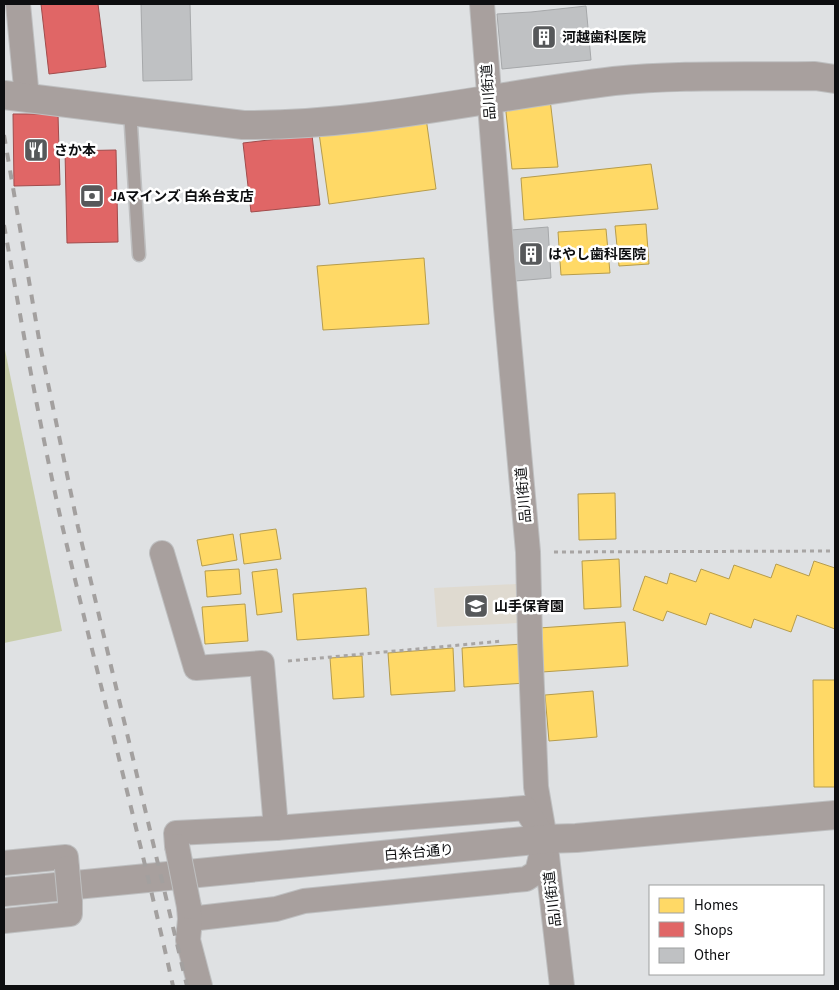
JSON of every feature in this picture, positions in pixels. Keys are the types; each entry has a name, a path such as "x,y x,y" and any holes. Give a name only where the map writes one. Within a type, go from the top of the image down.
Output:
{"street":[{"path":"18,4 15,96 242,125 350,120 489,99 672,76 815,76 835,78"},
{"name":"品川街道","path":"482,4 528,552 536,787 545,839 562,986"},
{"path":"162,553 196,668 262,663 276,828"},
{"path":"189,913 276,909 304,901 526,879 537,872 545,839 525,808 276,828 176,833 189,913 188,940 200,986"},
{"name":"白糸台通り","path":"4,892 545,839 586,838 835,815"},
{"path":"4,863 66,857 70,901 70,914 4,921"}],"lane":[{"path":"130,110 139,255"}],"path":[{"path":"528,552 835,551"},
{"path":"262,663 530,638"}],"shaded area":[{"name":"山手保育園","path":"516,584 518,623 437,627 434,588"}],"green space":[{"path":"4,345 62,631 4,643"}],"building: Homes":[{"path":"550,99 558,167 512,169 506,112 512,103"},
{"path":"426,118 436,189 329,204 319,133"},
{"path":"651,164 658,209 524,220 521,178"},
{"path":"646,224 649,264 619,266 615,226"},
{"path":"606,229 610,273 561,275 558,232"},
{"path":"424,258 429,324 323,330 317,266"},
{"path":"615,493 616,539 579,540 578,494"},
{"path":"276,529 281,559 244,564 240,534"},
{"path":"233,534 237,560 202,566 197,540"},
{"path":"619,559 621,607 584,609 582,561"},
{"path":"814,561 835,568 835,629 797,615 791,632 754,619 751,628 710,613 706,625 667,611 663,621 633,610 645,576 667,584 670,573 696,582 701,569 729,579 734,565 771,578 776,564 809,576"},
{"path":"239,569 241,594 207,597 205,571"},
{"path":"277,569 282,612 257,615 252,572"},
{"path":"366,588 369,635 297,640 293,594"},
{"path":"245,604 248,641 205,644 202,607"},
{"path":"625,622 628,666 542,672 539,628"},
{"path":"523,644 526,683 464,687 462,648"},
{"path":"453,648 455,691 391,695 388,653"},
{"path":"362,656 364,697 333,699 330,658"},
{"path":"813,680 835,680 835,787 814,787"},
{"path":"593,691 597,737 549,741 545,695"}],"building: Shops":[{"path":"41,4 98,4 106,67 49,74"},
{"name":"さか本","path":"13,114 58,114 60,185 14,186"},
{"path":"312,135 320,205 251,212 243,143"},
{"name":"JAマインズ 白糸台支店","path":"116,150 118,242 67,243 65,151"}],"building: Other":[{"path":"141,4 190,4 192,80 143,81"},
{"name":"河越歯科医院","path":"586,6 591,60 502,69 497,14"},
{"name":"はやし歯科医院","path":"548,227 551,278 515,281 511,230"}],"railway":[{"path":"4,135 40,345 78,527 187,986"},
{"path":"4,225 39,415 63,529 173,986"}],"place":[{"name":"河越歯科医院","path":"544,37"},
{"name":"さか本","path":"36,150"},
{"name":"JAマインズ 白糸台支店","path":"92,196"},
{"name":"はやし歯科医院","path":"531,254"},
{"name":"山手保育園","path":"476,606"}]}
